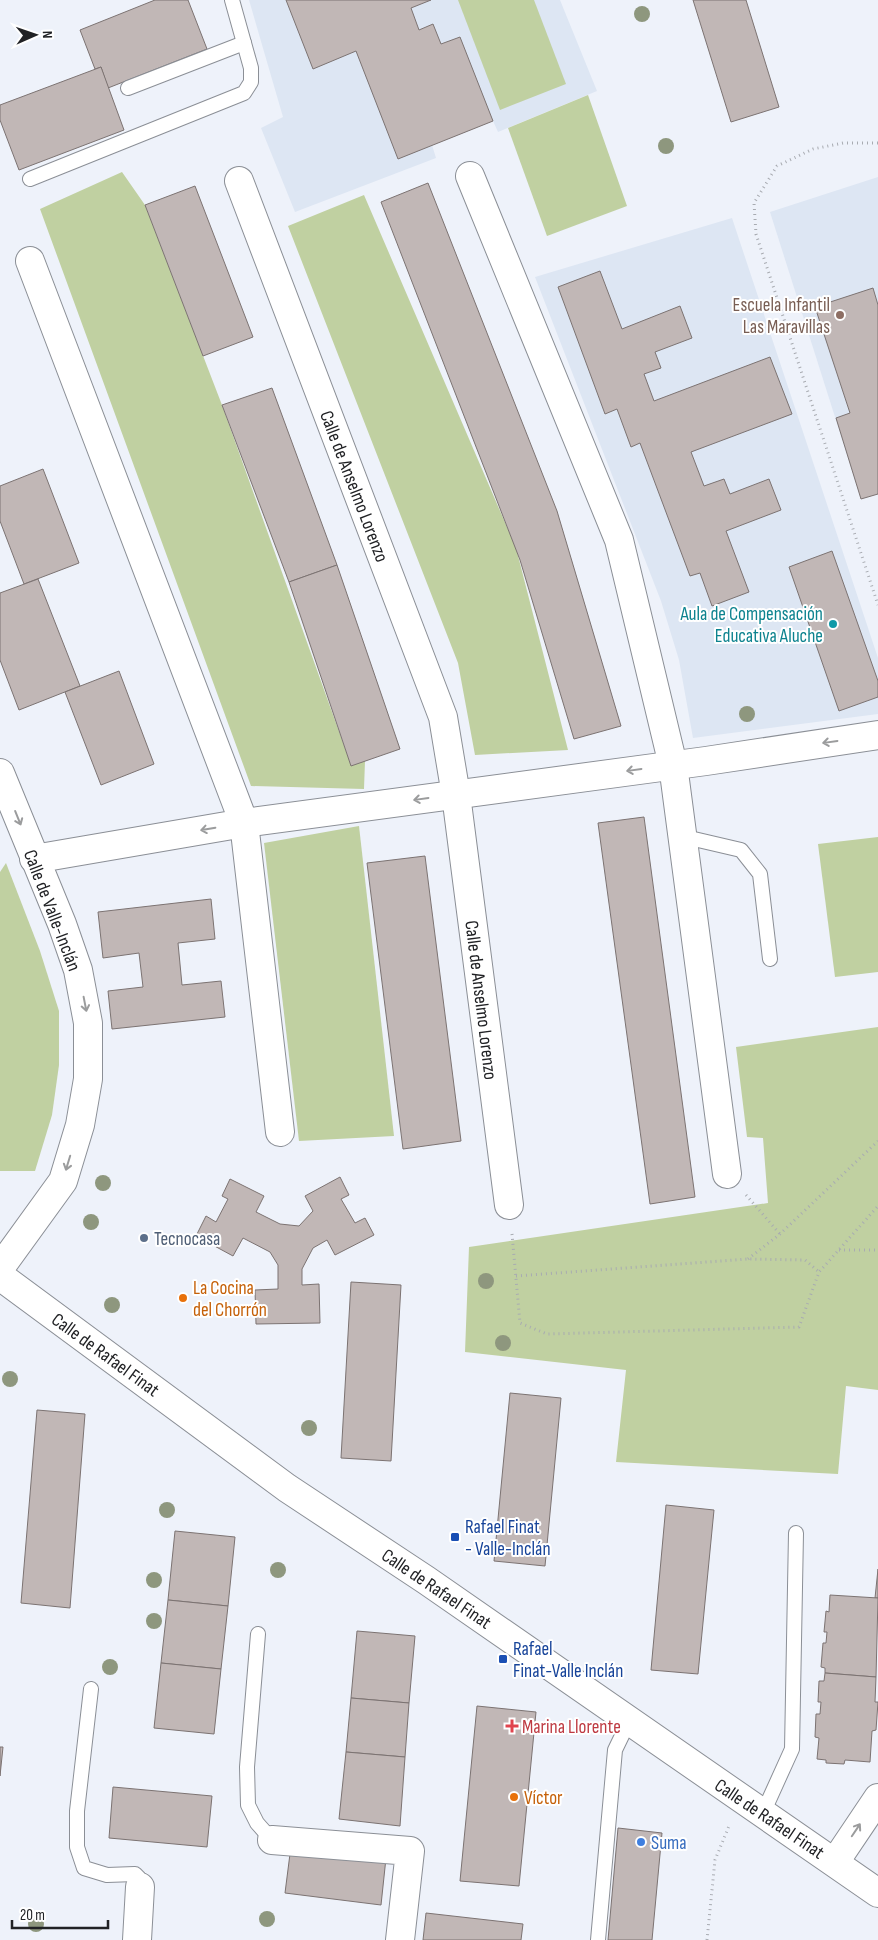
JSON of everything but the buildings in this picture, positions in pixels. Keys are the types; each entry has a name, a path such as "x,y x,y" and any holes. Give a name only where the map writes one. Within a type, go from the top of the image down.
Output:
{"street":[{"path":"470,176 619,540 673,765 727,1174"},
{"name":"Calle de Anselmo Lorenzo","path":"239,181 443,717 456,795 509,1205"},
{"path":"30,261 244,823 280,1132"},
{"path":"34,860 244,823 673,765 878,735"},
{"name":"Calle de Valle-Inclán","path":"0,773 34,860 62,924 78,970 88,1023 88,1079 80,1125 63,1181 0,1268"},
{"name":"Calle de Rafael Finat","path":"0,1276 287,1488 426,1580 878,1893"},
{"path":"835,1862 878,1798"},
{"path":"272,1840 410,1851 400,1940"},
{"path":"137,1940 140,1887"}],"lane":[{"path":"30,179 244,93 251,82 251,68 232,0"},
{"path":"128,88 244,43"},
{"path":"681,836 742,850 760,874 770,959"},
{"path":"763,1813 792,1749 796,1533"},
{"path":"258,1634 247,1767 248,1805 257,1823 272,1840"},
{"path":"91,1689 77,1811 77,1847 84,1868 107,1875 135,1874 139,1878 140,1887"},
{"path":"598,1940 615,1750 629,1721"}],"path":[{"path":"878,143 844,143 813,149 777,166 754,203 756,234 878,605"},
{"path":"748,1259 780,1234 878,1141"},
{"path":"727,1174 780,1234"},
{"path":"509,1205 520,1323 547,1334 799,1327 819,1272 878,1206"},
{"path":"838,1250 878,1250"},
{"path":"516,1276 748,1259 805,1260 819,1272"},
{"path":"707,1940 716,1860 741,1798"}],"shaded area":[{"path":"249,0 560,0 597,91 498,132 493,121 432,145 436,158 295,212 261,128 283,117"},
{"name":"Escuela Infantil Las Maravillas","path":"878,177 878,494 861,499 770,212"},
{"path":"732,218 878,658 878,714 693,738 679,660 661,601 535,277"}],"green space":[{"path":"458,0 534,0 566,84 500,110"},
{"path":"588,95 627,206 547,236 508,128"},
{"path":"122,172 145,205 222,405 351,765 365,761 364,789 251,786 40,209"},
{"path":"364,195 516,548 568,750 475,755 458,663 288,226"},
{"path":"359,826 394,1136 299,1141 264,843"},
{"path":"878,837 878,972 835,977 818,844"},
{"path":"6,863 40,951 59,1011 59,1065 52,1115 35,1171 0,1171 0,872"},
{"path":"878,1027 878,1390 846,1386 838,1474 616,1462 626,1370 465,1352 469,1247 768,1203 763,1138 747,1137 736,1047"}],"place":[{"name":"Escuela Infantil Las Maravillas","path":"840,315"},
{"name":"Aula de Compensación Educativa Aluche","path":"833,624"},
{"name":"Tecnocasa","path":"144,1238"},
{"name":"La Cocina del Chorrón","path":"183,1298"},
{"name":"Rafael Finat - Valle-Inclán","path":"455,1537"},
{"name":"Rafael Finat-Valle Inclán","path":"503,1659"},
{"name":"Marina Llorente","path":"512,1726"},
{"name":"Víctor","path":"514,1797"},
{"name":"Suma","path":"641,1842"}]}
